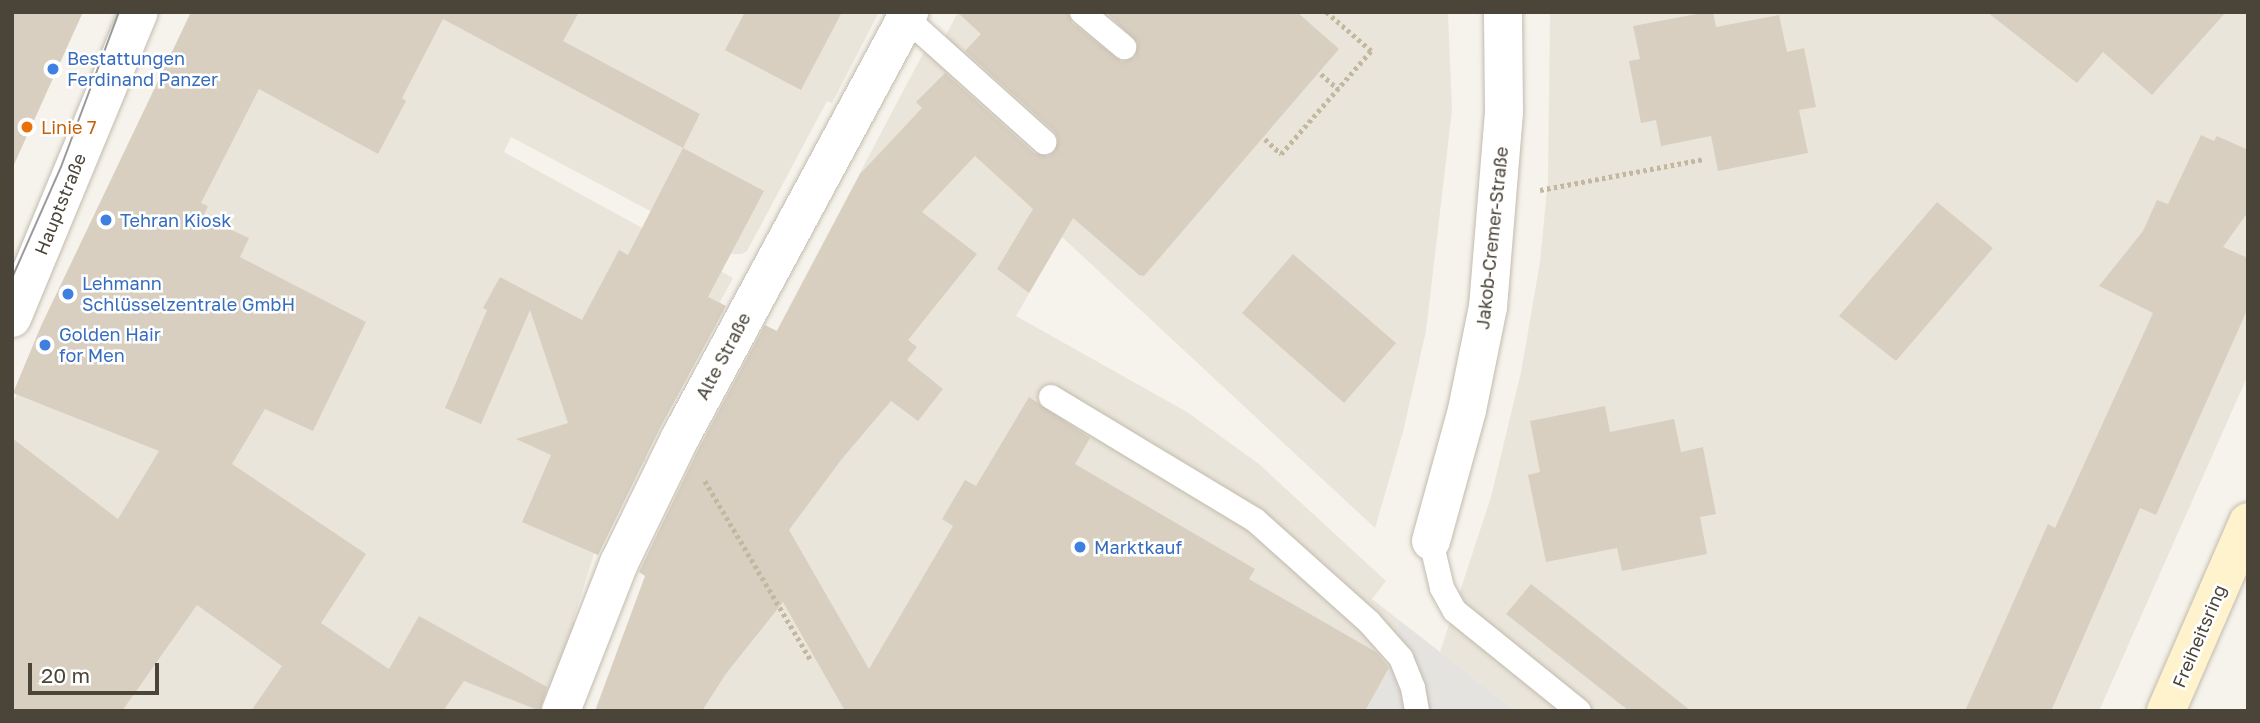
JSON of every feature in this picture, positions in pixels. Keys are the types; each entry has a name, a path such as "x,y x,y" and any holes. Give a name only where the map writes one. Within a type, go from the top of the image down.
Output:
{"main road":[{"name":"Freiheitsring","path":"2166,711 2248,522"}],"street":[{"name":"Hauptstraße","path":"12,318 139,12"},
{"name":"Jakob-Cremer-Straße","path":"1431,541 1467,410 1488,307 1500,198 1504,111 1503,12"},
{"name":"Alte Straße","path":"561,711 619,563 680,438 908,15"}],"lane":[{"path":"1082,12 1124,47"},
{"path":"908,15 1044,142"},
{"path":"1051,397 1255,520 1369,622 1401,658 1413,688 1417,711"},
{"path":"1431,541 1442,588 1455,611 1579,711"}],"path":[{"path":"1265,139 1281,154 1371,51 1326,12"},
{"path":"1321,74 1338,89"},
{"path":"1500,198 1704,159"},
{"path":"680,438 811,660"}],"shaded area":[{"path":"191,12 879,12 832,103 827,101 747,251 742,254 731,254 511,137 504,152 733,278 720,302 722,304 643,451 646,461 637,464 594,554 573,621 587,627 555,711 12,711 12,405"},
{"path":"958,12 1448,12 1452,110 1426,331 1403,432 1375,528 1062,237 1016,316 1187,412 1259,464 1386,581 1372,599 1399,620 1393,662 1365,711 632,711 636,655 618,648 648,574 927,46 936,54"},
{"path":"1550,12 2248,12 2248,375 2099,711 1516,711 1440,652 1491,497 1521,372 1540,262 1548,180"},
{"path":"1399,620 1516,711 1365,711 1393,662"}],"building":[{"path":"12,12 83,12 12,169"},
{"path":"191,12 579,12 563,41 700,114 683,148 443,19 402,98 406,101 378,154 259,89 201,203 208,206 203,217 249,238 240,257 366,322 313,431 265,409 232,464 366,554 321,623 389,669 419,616 547,687 540,711 464,681 443,711 251,711 282,666 197,605 122,711 12,711 12,438 118,519 159,451 13,393 41,326"},
{"path":"745,12 842,12 801,90 725,50"},
{"path":"957,12 1068,12 1072,23 1122,62 1135,57 1138,43 1106,12 1297,12 1339,49 1144,276 1139,275 1073,218 1029,293 997,269 1033,209 975,156 922,212 977,254 908,340 917,347 907,360 943,389 918,421 891,401 841,460 789,530 869,669 953,526 942,519 965,480 976,486 1029,397 1090,438 1075,464 1255,569 1249,579 1376,652 1389,668 1365,711 845,711 783,602 725,675 702,711 595,711 645,576 639,572 699,448 765,325 777,331 860,174 922,108 916,102 945,73 1034,153 1048,156 1055,151 1058,138 1054,131 965,51 981,34"},
{"path":"1713,12 1716,27 1779,15 1787,52 1804,48 1816,107 1799,110 1808,153 1718,171 1711,136 1661,146 1656,120 1641,123 1629,61 1640,59 1633,26"},
{"path":"1987,12 2226,12 2152,95 2103,52 2077,83"},
{"path":"2201,135 2214,141 2217,136 2248,150 2248,212 2223,247 2248,258 2248,308 2156,515 2140,508 2051,711 1965,711 2048,524 2055,528 2153,313 2099,286 2143,231 2157,200 2168,204"},
{"path":"683,148 764,191 708,297 726,306 660,428 598,555 522,522 551,455 516,439 568,423 530,310 481,424 445,408 487,310 483,308 500,277 582,320 619,250 628,255"},
{"path":"1937,202 1993,248 1896,361 1839,316"},
{"path":"1293,254 1396,343 1344,403 1242,313"},
{"path":"1605,406 1610,432 1674,419 1681,452 1703,447 1716,514 1700,517 1707,554 1622,571 1617,548 1546,562 1528,475 1540,472 1530,421"},
{"path":"1531,584 1691,711 1629,711 1506,614"}],"tram line":[{"path":"12,278 61,167 119,12"}],"place":[{"name":"Bestattungen Ferdinand Panzer","path":"53,69"},
{"name":"Linie 7","path":"27,127"},
{"name":"Tehran Kiosk","path":"106,220"},
{"name":"Lehmann Schlüsselzentrale GmbH","path":"68,294"},
{"name":"Golden Hair for Men","path":"45,345"},
{"name":"Marktkauf","path":"1080,547"}]}
